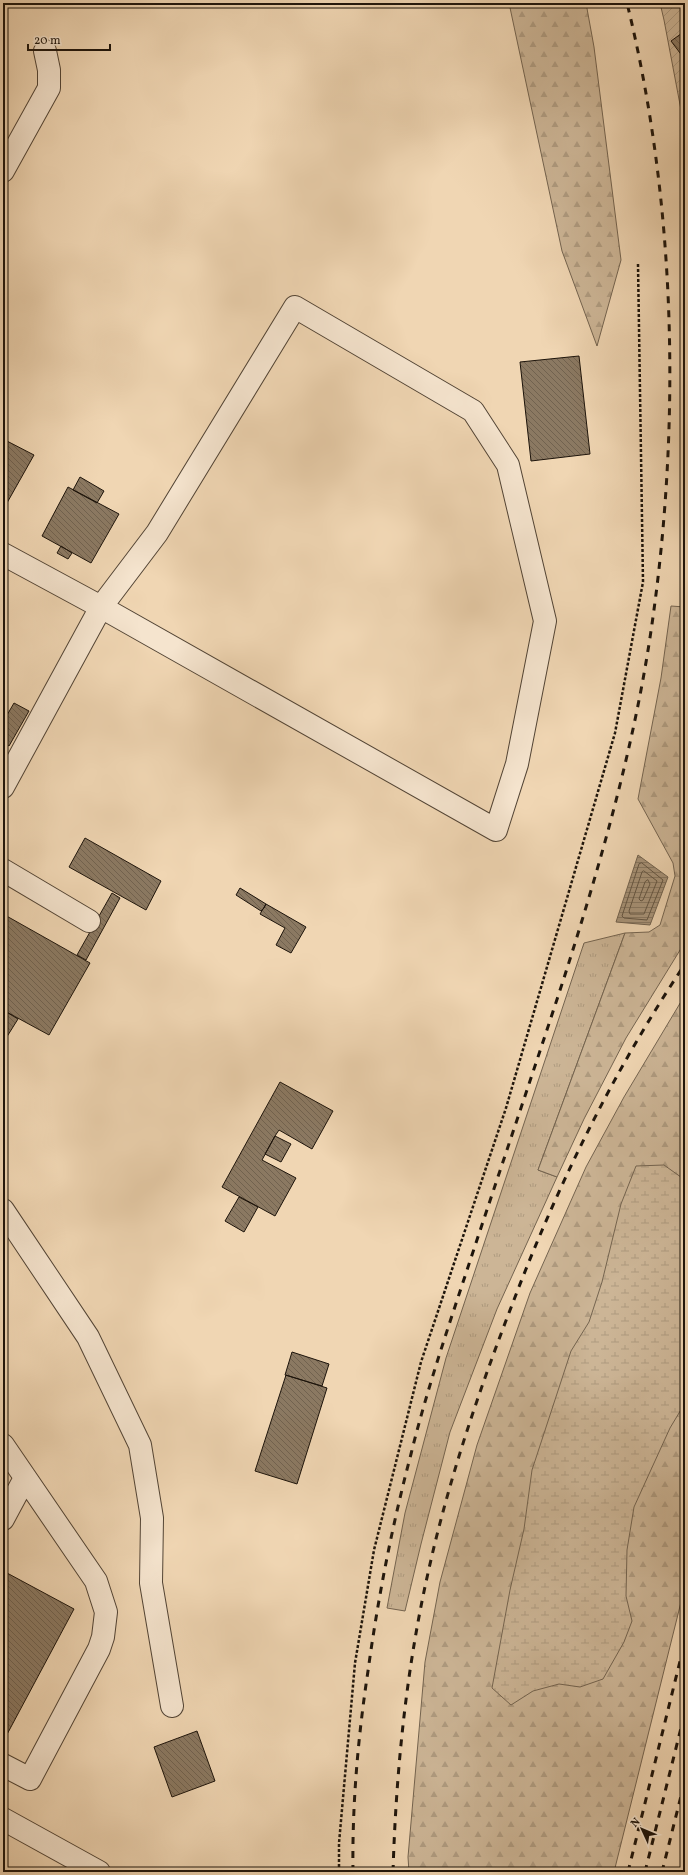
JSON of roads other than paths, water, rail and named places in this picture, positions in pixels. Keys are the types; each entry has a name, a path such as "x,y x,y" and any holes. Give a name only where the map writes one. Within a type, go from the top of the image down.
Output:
{"lane":[{"path":"3,171 49,88 50,70 45,51"},
{"path":"3,554 101,607 496,830 517,764 545,621 508,465 473,411 295,307 158,533 101,607 3,787"},
{"path":"3,870 89,921"},
{"path":"3,1210 88,1337 140,1445 152,1518 151,1583 172,1706"},
{"path":"3,1445 96,1581 106,1612 103,1637 99,1649 30,1779 3,1765"},
{"path":"3,1519 25,1478"},
{"path":"3,1819 99,1872"}],"water":[{"path":"638,855 668,877 650,925 616,922"}],"railway":[{"path":"353,1872 355,1796 364,1696 381,1589 404,1481 424,1405 439,1357 564,978 604,847 636,714 652,624 661,547 667,469 670,391 669,312 664,234 656,156 643,79 627,3"},
{"path":"393,1872 394,1834 403,1722 408,1684 420,1610 436,1539 454,1471 487,1371 529,1261 548,1216 611,1087 634,1045 685,964"},
{"path":"628,1872 685,1641"},
{"path":"645,1872 685,1712"},
{"path":"662,1872 685,1780"}]}
